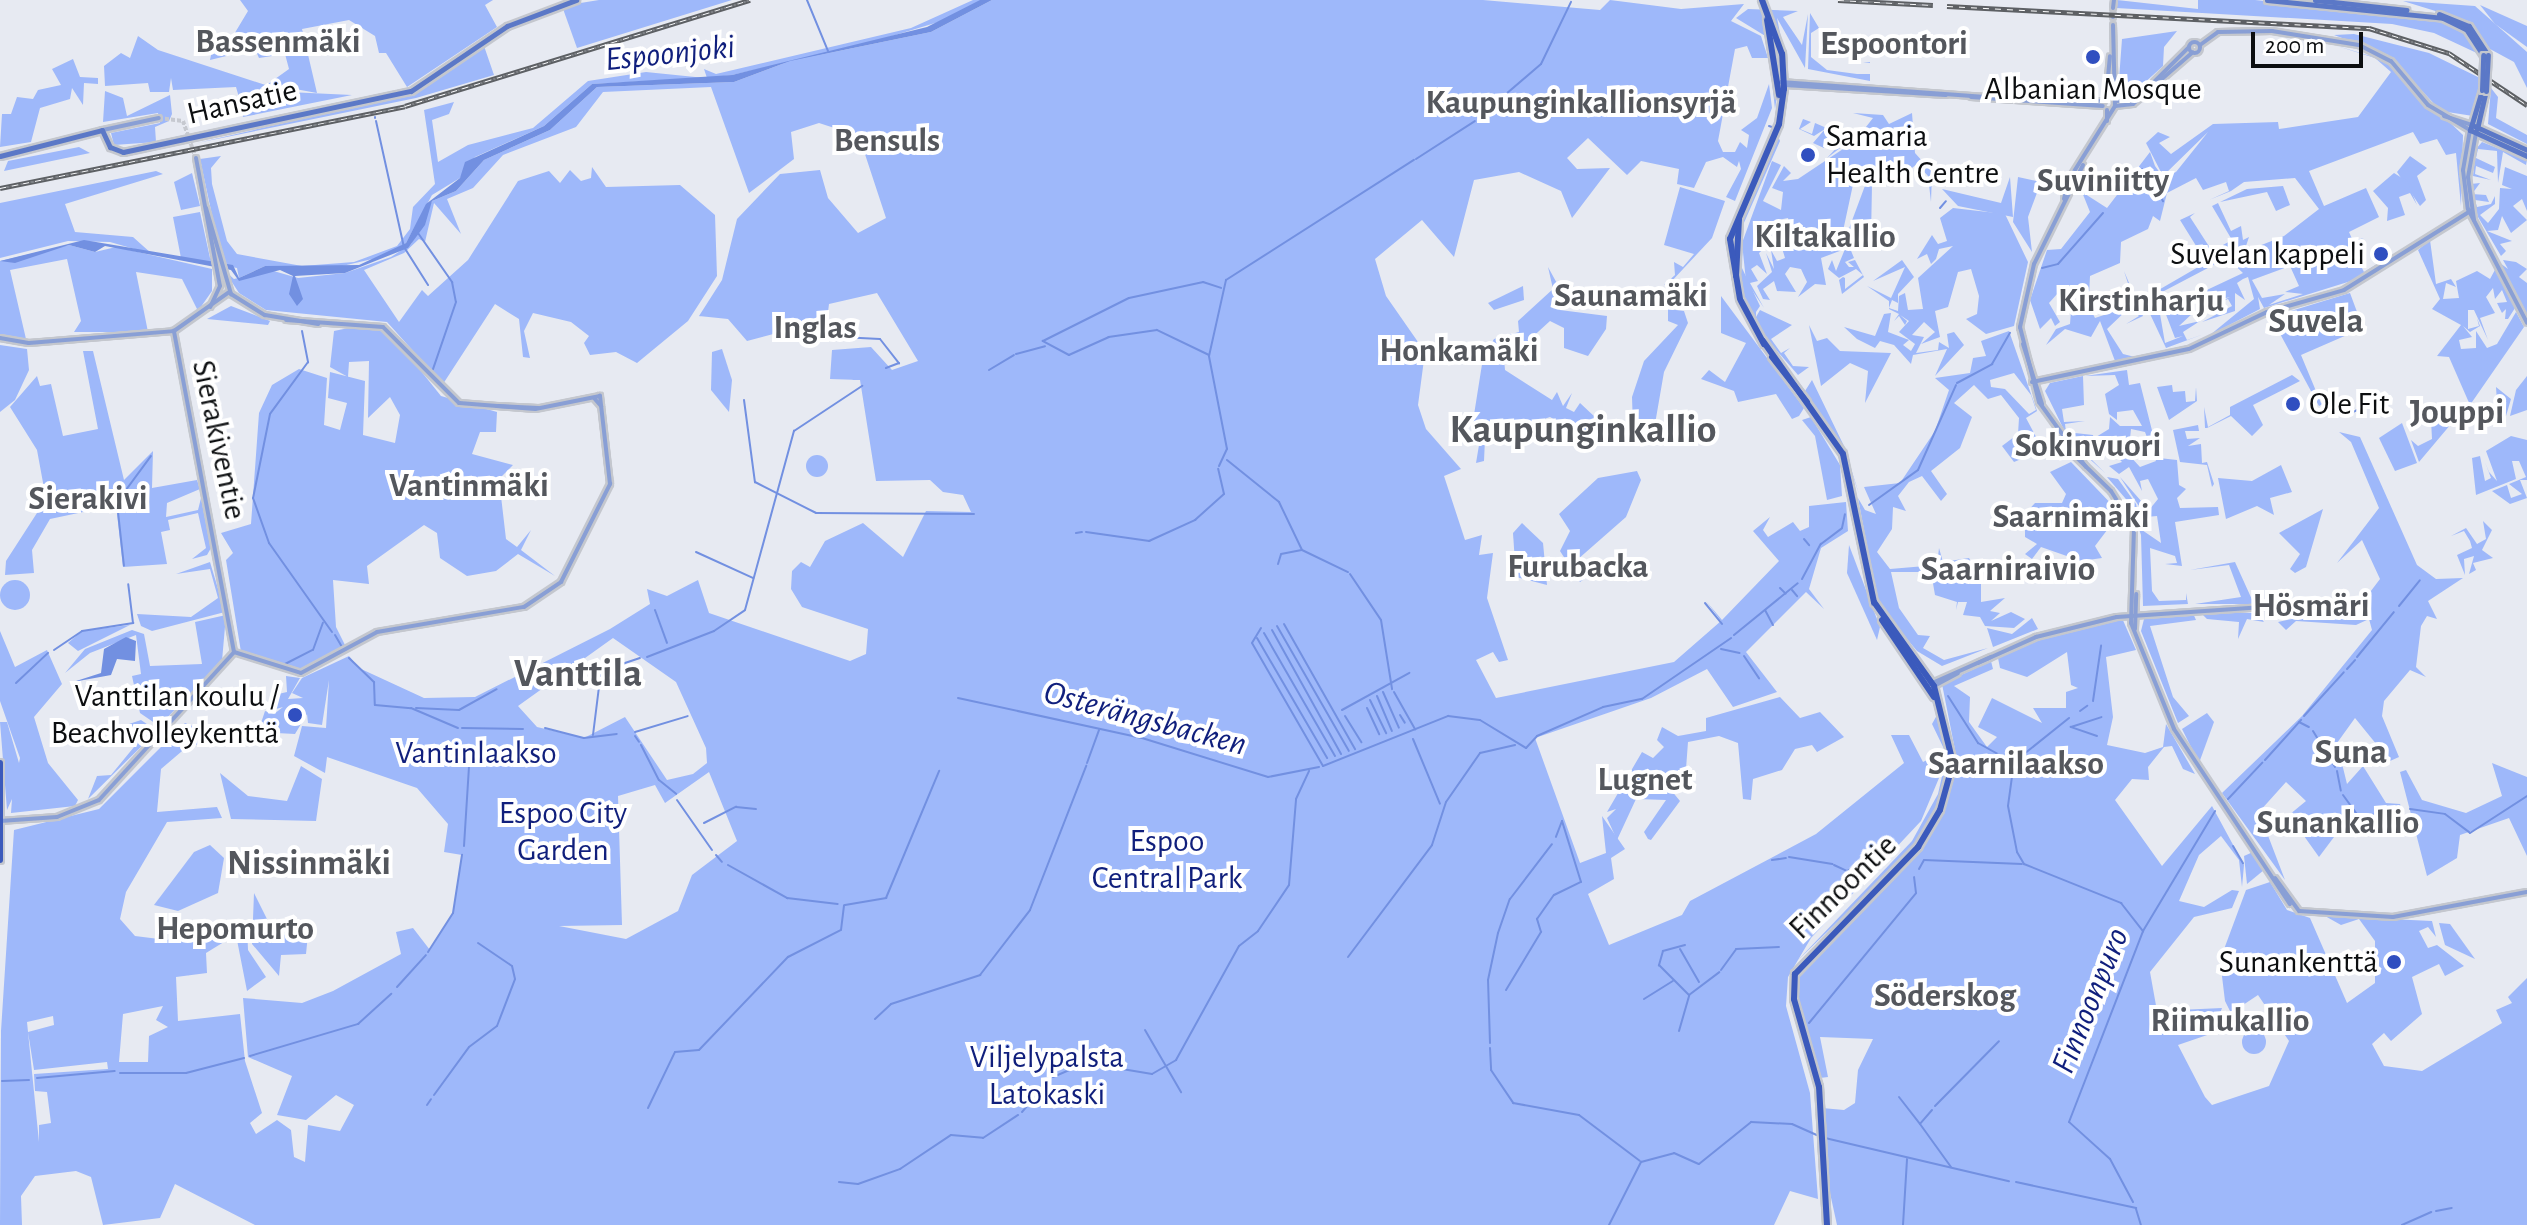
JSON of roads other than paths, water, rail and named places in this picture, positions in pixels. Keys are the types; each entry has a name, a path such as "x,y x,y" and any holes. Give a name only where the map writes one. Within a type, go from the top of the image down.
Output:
{"main road":[{"name":"Hansatie","path":"102,130 110,147 123,152 411,91 507,26 576,0"},
{"path":"1760,0 1770,22 1783,83"},
{"path":"2267,0 2443,18 2466,29 2486,55"},
{"path":"2315,0 2448,15 2469,26 2486,55 2484,91 2474,129 2527,153"},
{"name":"Finnoontie","path":"1783,83 1775,130 1745,197 1734,255 1741,300 1763,341 1815,409 1854,488 1874,602 1931,685 1949,729 1952,775 1926,837 1795,974 1794,999 1819,1087 1827,1225"},
{"path":"2,154 102,130"},
{"path":"0,763 0,860"}],"street":[{"path":"2113,8 2114,0"},
{"path":"2113,25 2108,123 2075,179 2026,287 2021,338 2043,406 2073,454 2088,467 2134,528 2135,632 2170,721 2295,909 2409,917 2527,892"},
{"path":"2153,84 2213,33 2241,30 2329,39 2384,55 2441,115 2474,129 2463,170 2470,211 2527,323"},
{"path":"1783,83 1880,92 2109,104 2136,100 2189,47 2200,45"},
{"path":"2189,47 2193,52"},
{"path":"1871,90 1880,92"},
{"path":"102,130 159,118"},
{"path":"196,158 224,294"},
{"path":"2071,188 2075,179"},
{"path":"2035,382 2189,349 2233,327 2359,282 2470,211"},
{"path":"2,821 57,817 99,800 234,652 311,671 377,632 499,615 531,603 561,582 606,499 610,468 596,403 580,397 538,408 463,402 453,399 383,327 286,320 224,294"},
{"path":"2,339 174,331 203,315 224,294"},
{"name":"Sierakiventie","path":"174,331 219,558 234,652"},
{"path":"1931,685 1993,655 2061,629 2133,614 2264,607"}],"waterway":[{"path":"807,0 828,51"},
{"path":"1478,118 1541,64 1571,2"},
{"path":"376,121 404,247 428,285"},
{"path":"1416,159 1475,121"},
{"path":"1219,466 1227,449 1209,356 1226,280 1414,160"},
{"path":"2142,169 2155,186"},
{"path":"2156,188 2163,201"},
{"path":"1940,208 1946,201"},
{"path":"2042,268 2058,264 2103,213"},
{"path":"418,233 452,282 456,302 433,369"},
{"path":"1209,355 1157,330 1109,337 1069,355 1043,341 1129,298 1203,282 1221,288"},
{"path":"302,331 308,362 270,414 253,498 269,543 332,632"},
{"path":"1957,383 1992,364 2010,333"},
{"path":"821,336 880,339 899,363 886,368"},
{"path":"1016,354 1045,346"},
{"path":"989,370 1014,355"},
{"path":"1869,505 1918,470 1956,385"},
{"path":"647,657 714,631 745,610 794,431 862,386"},
{"path":"2350,413 2390,397"},
{"path":"744,400 755,482 816,513 974,514"},
{"path":"120,498 151,456"},
{"path":"1227,460 1279,502 1302,550"},
{"path":"1086,532 1149,541 1195,520 1224,494 1218,469"},
{"path":"117,503 124,566"},
{"path":"1802,579 1821,544 1842,528 1845,514"},
{"path":"1076,533 1082,532"},
{"path":"1804,539 1809,545"},
{"path":"1278,564 1281,554 1302,550 1348,572"},
{"path":"696,552 753,578"},
{"path":"1350,574 1381,620 1392,689"},
{"path":"2399,606 2420,580"},
{"path":"1734,635 1798,583"},
{"path":"54,650 82,631 133,623 128,584"},
{"path":"1780,588 1786,594"},
{"path":"1792,590 1797,596"},
{"path":"1705,603 1722,624"},
{"path":"655,610 667,643"},
{"path":"1765,610 1773,625"},
{"path":"2357,657 2394,612"},
{"path":"285,664 313,650 323,623"},
{"path":"1284,624 1355,749"},
{"path":"1277,626 1349,751"},
{"name":"Osterängsbacken","path":"1261,628 1252,643 1323,766 1448,716 1480,720 1526,748 1537,736 1603,707 1642,699 1731,638"},
{"path":"1272,630 1341,754"},
{"path":"1264,633 1335,756"},
{"path":"335,635 342,647"},
{"path":"1257,638 1327,758"},
{"path":"2093,701 2101,646"},
{"path":"1721,649 1740,653"},
{"path":"16,683 48,653"},
{"path":"1744,656 1759,678"},
{"path":"349,658 374,682 375,705 411,708 458,728"},
{"path":"593,735 601,671 640,658"},
{"path":"2347,669 2355,660"},
{"path":"2304,716 2344,672"},
{"path":"1342,710 1409,673"},
{"path":"416,708 459,710 497,689"},
{"path":"1383,692 1399,728"},
{"path":"1394,692 1415,729"},
{"path":"1377,696 1392,731"},
{"path":"1948,696 1978,743 2012,762"},
{"name":"Osterängsbacken","path":"958,698 1142,738 1268,777 1319,767"},
{"path":"1370,700 1386,733"},
{"path":"2080,711 2087,706"},
{"path":"1367,708 1379,734"},
{"path":"1400,715 1405,723"},
{"path":"635,732 688,716"},
{"path":"1345,716 1361,742"},
{"path":"2097,736 2071,727 2101,717"},
{"path":"2069,718 2014,762 2008,806 2017,852 2024,864 2121,903 2143,931"},
{"name":"Finnoonpuro","path":"2265,760 2301,720"},
{"path":"2299,722 2309,727"},
{"path":"462,728 523,729"},
{"path":"545,728 584,738 617,734"},
{"path":"1087,763 1099,730"},
{"path":"2313,731 2335,767"},
{"path":"635,736 639,742"},
{"path":"1413,739 1440,804"},
{"path":"641,745 659,780 676,794"},
{"path":"1348,957 1432,845 1446,802 1480,753 1515,745"},
{"path":"464,846 470,751"},
{"name":"Finnoonpuro","path":"2228,799 2262,763"},
{"path":"875,1019 891,1004 980,975 1030,910 1086,766"},
{"path":"845,905 886,898 939,771"},
{"path":"1053,1077 1086,1063 1152,1074 1176,1060 1239,946 1258,931 1289,885 1296,799 1309,771"},
{"path":"2337,771 2341,791"},
{"path":"2343,795 2359,817 2399,811"},
{"path":"2410,809 2445,814 2470,833 2527,796"},
{"path":"677,800 712,850"},
{"path":"704,823 736,807 756,809"},
{"name":"Finnoonpuro","path":"2133,1202 2110,1159 2069,1122 2143,931 2215,811"},
{"path":"1506,990 1541,932 1537,919 1554,895 1581,882 1562,821 1556,837"},
{"path":"1490,1043 1488,980 1498,933 1510,899 1552,844"},
{"path":"2233,846 2243,863"},
{"path":"428,952 453,913 462,855"},
{"path":"716,855 722,862"},
{"path":"1789,857 1832,864"},
{"path":"1772,860 1786,858"},
{"path":"1919,869 1924,860 2022,864"},
{"path":"1834,865 1847,871 1861,862"},
{"path":"728,865 787,898 838,904"},
{"path":"1809,1023 1916,893 1914,877"},
{"path":"648,1108 675,1052 699,1050 788,957 841,930 844,905"},
{"path":"434,1095 469,1047 497,1026 515,979 512,966 478,943"},
{"path":"1685,945 1663,951 1659,965 1689,995"},
{"path":"1721,970 1736,949 1779,947"},
{"path":"1680,949 1699,982"},
{"path":"397,987 426,955"},
{"path":"1679,1031 1689,995 1719,972"},
{"path":"1644,999 1673,981"},
{"path":"250,1056 358,1024 391,994"},
{"path":"1145,1030 1181,1092"},
{"path":"1935,1106 1999,1041"},
{"path":"1490,1048 1491,1070 1513,1103 1579,1115 1640,1161"},
{"path":"120,1073 186,1073 244,1058"},
{"path":"37,1078 115,1071"},
{"path":"1042,1089 1050,1079"},
{"path":"2,1081 29,1080"},
{"path":"1032,1101 1039,1092"},
{"path":"1899,1097 1920,1124"},
{"path":"427,1105 431,1099"},
{"path":"1022,1112 1029,1104"},
{"path":"1932,1110 1920,1124 1951,1167"},
{"path":"839,1182 858,1184 900,1169 951,1135 983,1138 1018,1115"},
{"path":"1609,1225 1641,1162 1674,1153 1699,1164 1751,1122 1792,1124 1817,1135"},
{"path":"1825,1138 2009,1181"},
{"path":"1903,1225 1907,1159"},
{"path":"2016,1182 2136,1208"},
{"path":"2436,1211 2452,1208"},
{"name":"Finnoonpuro","path":"2136,1209 2141,1225"},
{"path":"2402,1225 2431,1212"}],"tunnel":[{"path":"159,118 183,121 196,158"}],"railway":[{"path":"0,188 405,106 750,0"},
{"path":"1838,0 1933,5"},
{"path":"1947,6 2369,28 2449,53 2527,105"}],"place":[{"name":"Albanian Mosque","path":"2093,57"},
{"name":"Samaria Health Centre","path":"1808,155"},
{"name":"Suvelan kappeli","path":"2381,254"},
{"name":"Ole Fit","path":"2293,404"},
{"name":"Vanttilan koulu / Beachvolleykenttä","path":"295,715"},
{"name":"Sunankenttä","path":"2394,962"}],"district":[{"name":"Bassenmäki","path":"278,43"},
{"name":"Espoontori","path":"1894,45"},
{"name":"Kaupunginkallionsyrjä","path":"1581,104"},
{"name":"Bensuls","path":"887,142"},
{"name":"Suviniitty","path":"2103,182"},
{"name":"Kiltakallio","path":"1825,238"},
{"name":"Saunamäki","path":"1631,297"},
{"name":"Kirstinharju","path":"2141,302"},
{"name":"Suvela","path":"2316,322"},
{"name":"Inglas","path":"815,329"},
{"name":"Honkamäki","path":"1459,352"},
{"name":"Jouppi","path":"2457,413"},
{"name":"Kaupunginkallio","path":"1583,430"},
{"name":"Sokinvuori","path":"2088,447"},
{"name":"Vantinmäki","path":"469,487"},
{"name":"Sierakivi","path":"88,500"},
{"name":"Saarnimäki","path":"2071,518"},
{"name":"Furubacka","path":"1578,568"},
{"name":"Saarniraivio","path":"2008,570"},
{"name":"Hösmäri","path":"2311,607"},
{"name":"Vanttila","path":"578,674"},
{"name":"Suna","path":"2351,753"},
{"name":"Saarnilaakso","path":"2016,765"},
{"name":"Lugnet","path":"1645,781"},
{"name":"Sunankallio","path":"2338,824"},
{"name":"Nissinmäki","path":"309,864"},
{"name":"Hepomurto","path":"235,930"},
{"name":"Söderskog","path":"1945,997"},
{"name":"Riimukallio","path":"2230,1022"}],"water label":[{"name":"Espoonjoki","path":"670,54"}],"park label":[{"name":"Vantinlaakso","path":"476,753"},
{"name":"Espoo City Garden","path":"563,832"},
{"name":"Espoo Central Park","path":"1167,860"},
{"name":"Viljelypalsta Latokaski","path":"1047,1076"}]}
